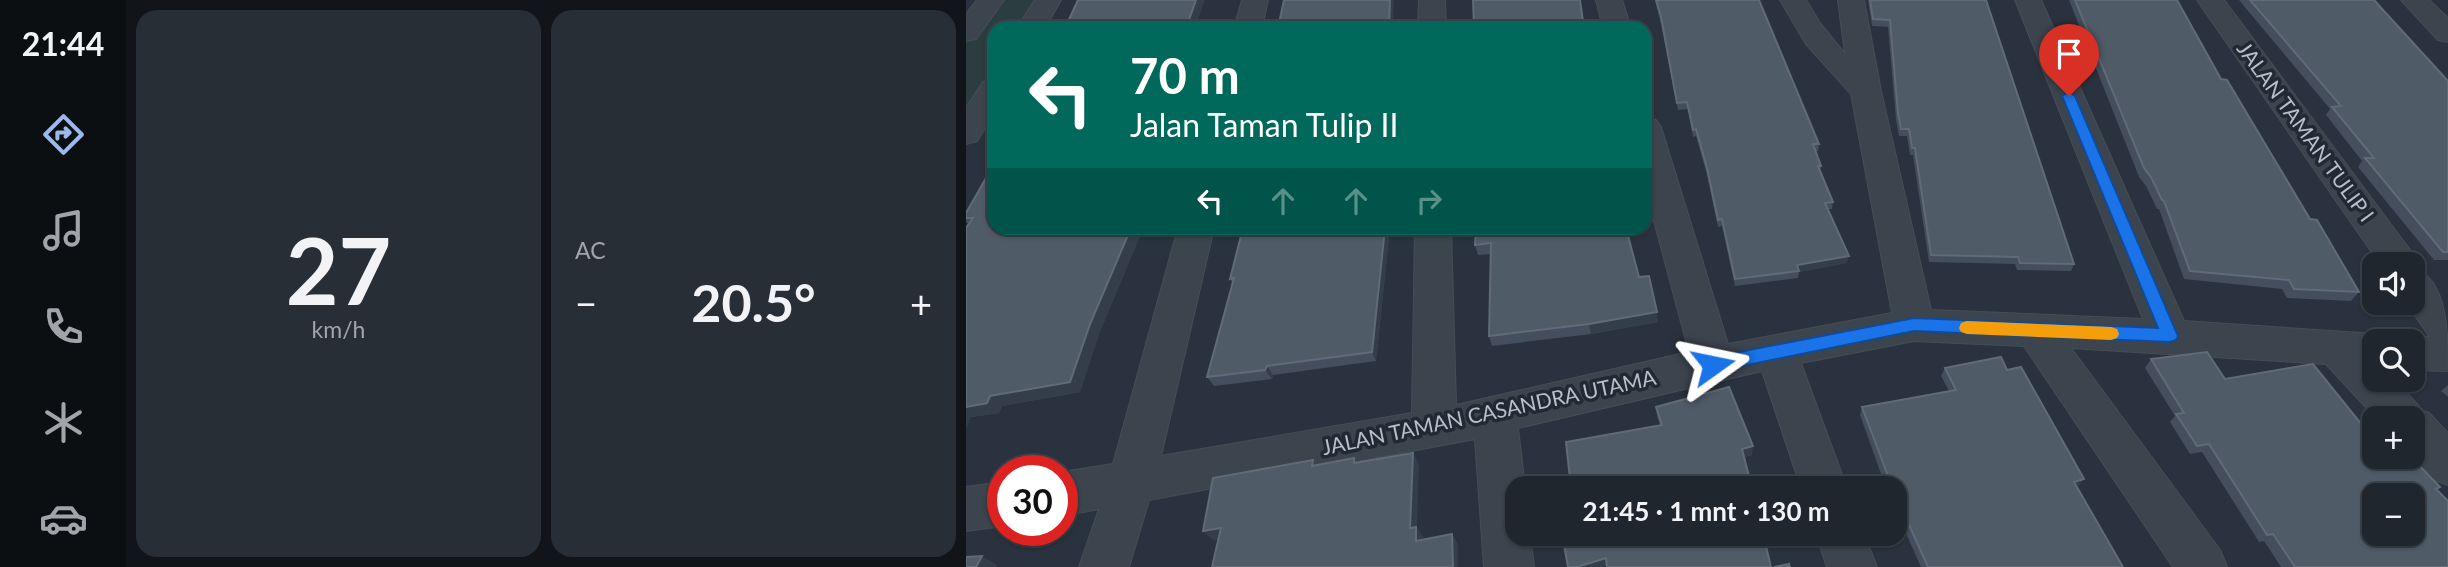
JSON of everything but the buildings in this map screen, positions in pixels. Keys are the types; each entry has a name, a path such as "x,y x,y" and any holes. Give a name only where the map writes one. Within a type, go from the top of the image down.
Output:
{"street":[{"path":"966,33 992,0"},
{"path":"1035,21 1048,0"},
{"path":"1250,21 1255,0"},
{"path":"1432,0 1432,21"},
{"path":"1609,0 1615,21"},
{"path":"1793,0 1804,22 1832,60 1866,91"},
{"path":"1851,0 1866,91 1914,325"},
{"path":"2028,0 2170,336"},
{"name":"JALAN TAMAN TULIP I","path":"2210,0 2391,252"},
{"path":"2413,0 2448,34"},
{"path":"966,134 987,100"},
{"path":"1652,152 1713,365"},
{"path":"1104,567 1131,483 1194,235"},
{"path":"1433,235 1434,429"},
{"path":"2425,299 2448,331"},
{"name":"JALAN TAMAN CASANDRA UTAMA","path":"1078,491 1434,429 1776,351 1914,325 2170,336 2357,351"},
{"path":"2037,332 2202,567"},
{"path":"1776,351 1820,476"},
{"path":"2357,351 2396,406"},
{"path":"2425,353 2448,354"},
{"path":"1495,416 1509,567"},
{"path":"2425,440 2448,464"},
{"path":"966,509 987,506"},
{"path":"1844,546 1852,567"}],"shaded area":[{"path":"991,0 1048,0 1035,21 987,21 987,100 966,134 966,33"}],"slow traffic":[{"path":"1967,328 2111,334"}],"route":[{"path":"1713,365 1914,325 2170,336 2069,96"}]}
